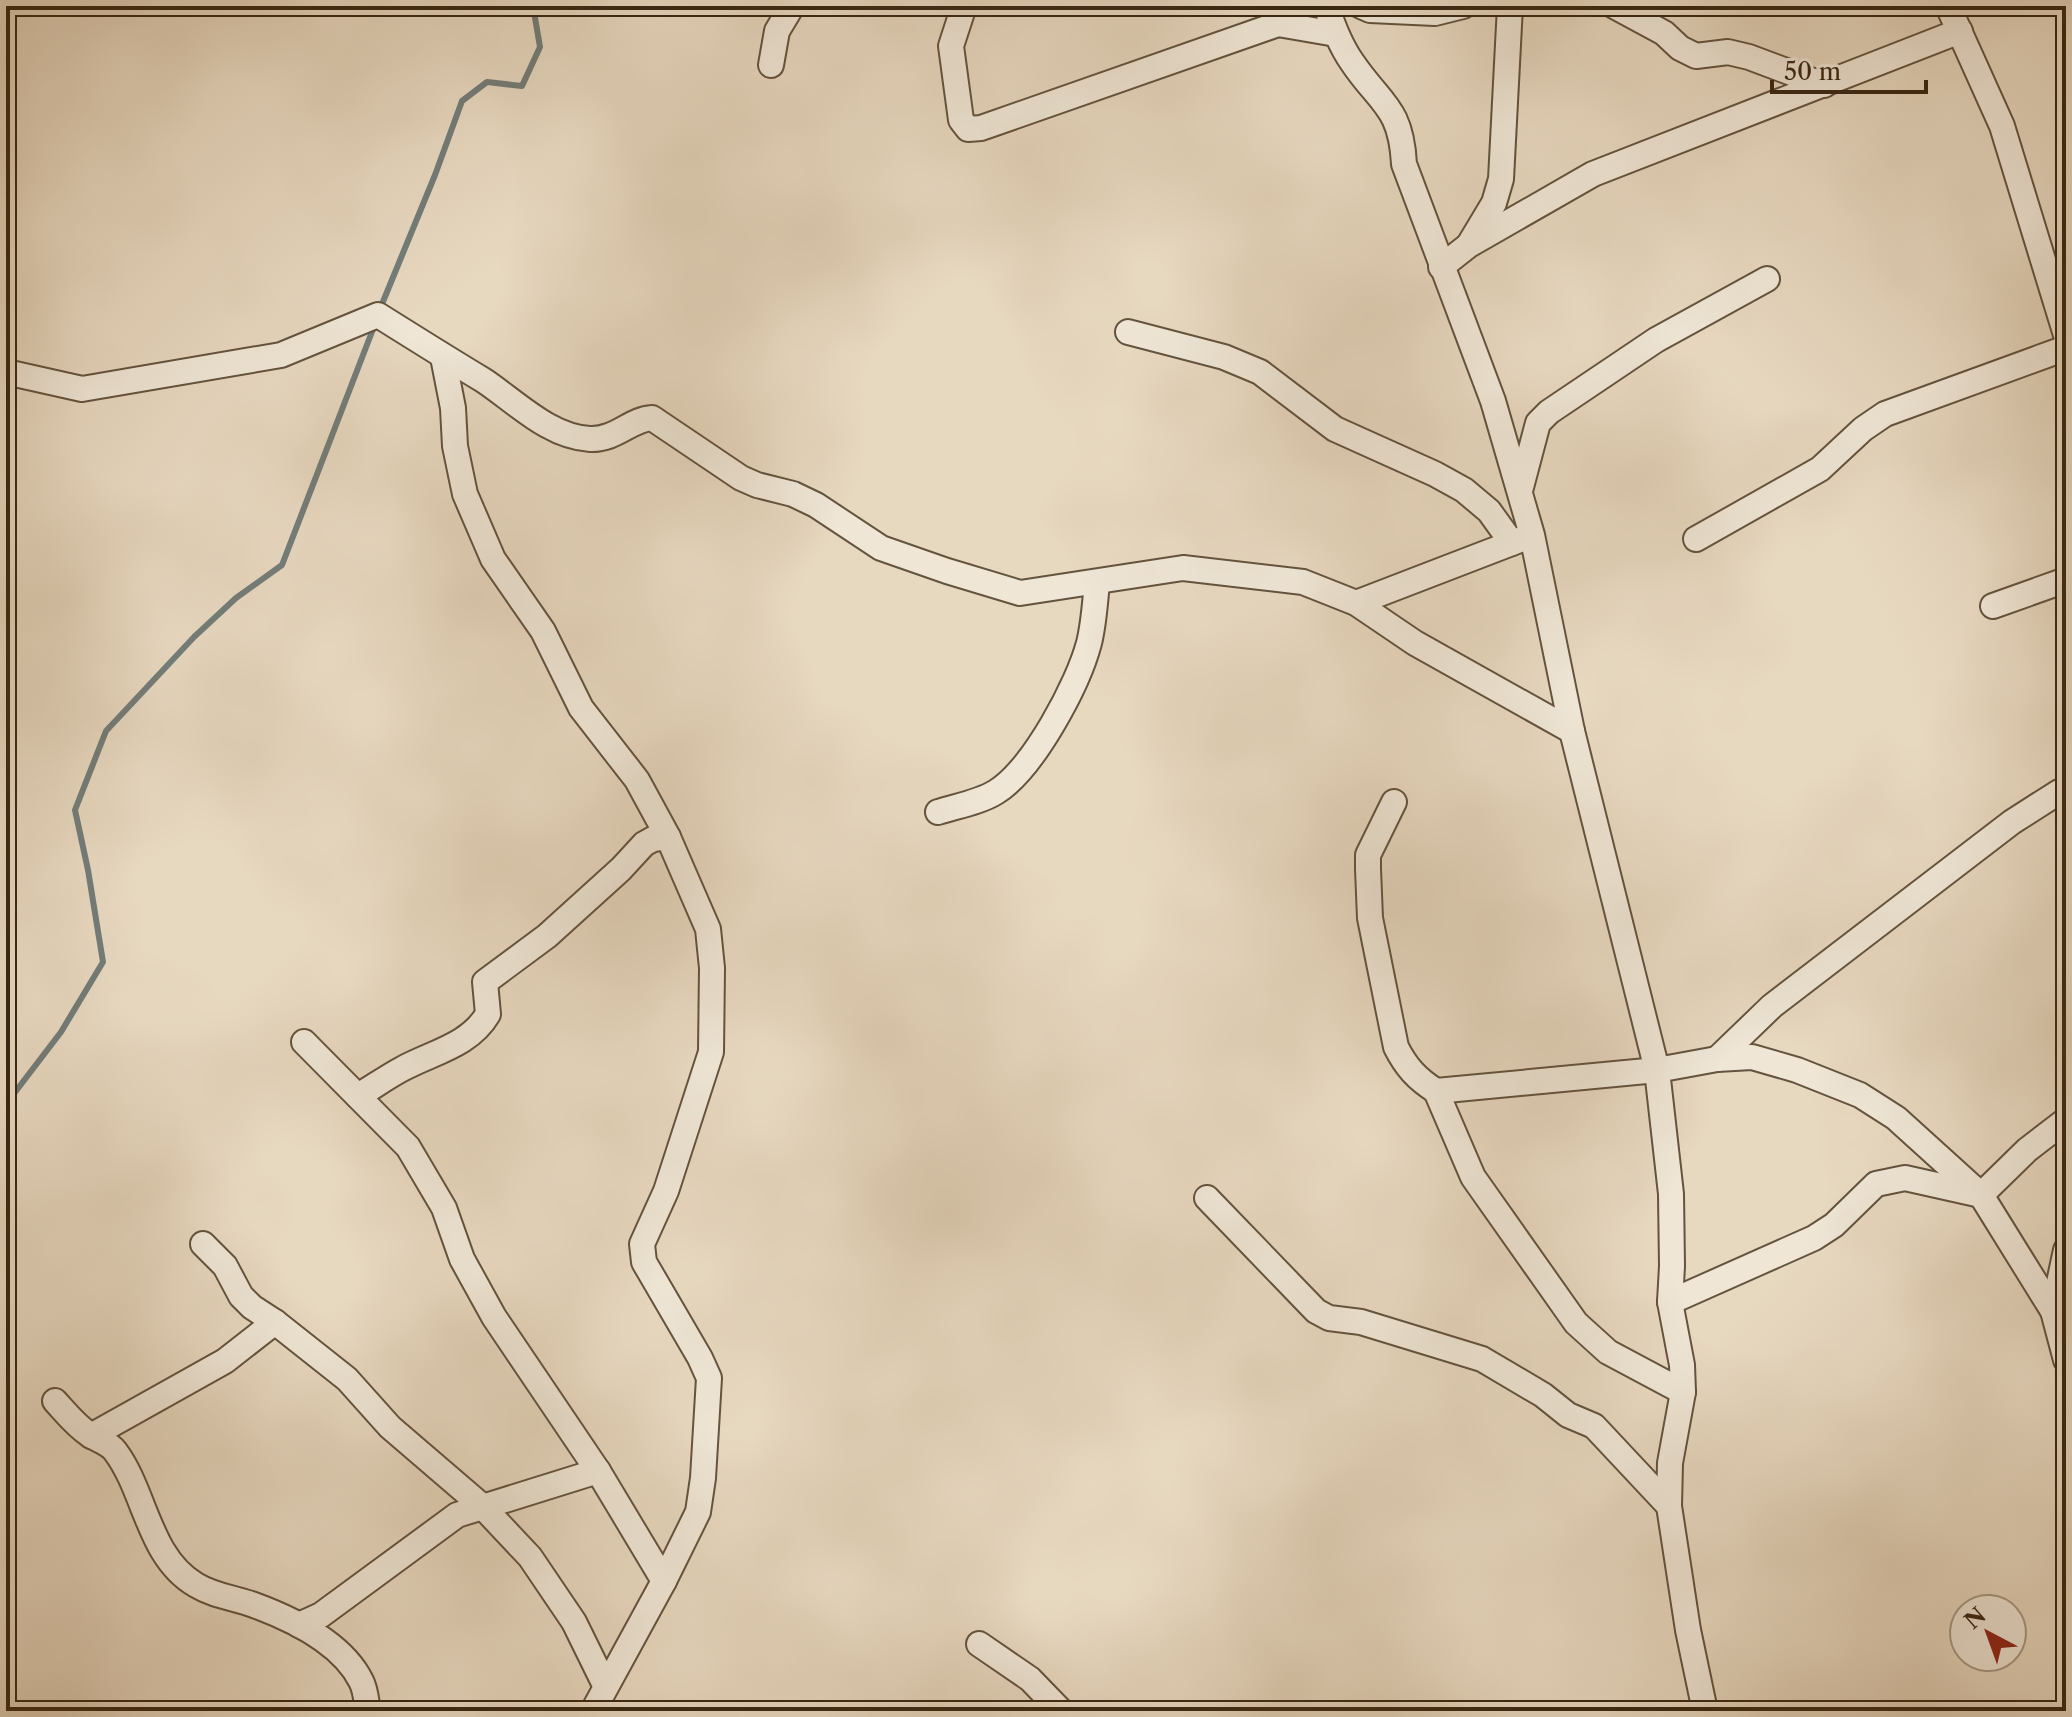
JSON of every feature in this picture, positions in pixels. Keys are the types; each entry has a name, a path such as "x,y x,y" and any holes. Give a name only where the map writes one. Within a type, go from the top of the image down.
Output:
{"street":[{"path":"771,65 777,31 792,6"},
{"path":"964,6 951,46 961,120 968,129 981,128 1053,104 1278,24 1298,6"},
{"path":"1326,6 1336,34 1352,63 1393,112 1403,140 1404,164 1493,401 1519,491 1522,539 1657,1070 1671,1194 1670,1302 1682,1365 1683,1392 1670,1463 1669,1506 1688,1630 1705,1711"},
{"path":"1361,6 1370,10 1435,13 1463,6"},
{"path":"1469,245 1494,203 1501,179 1510,6"},
{"path":"1614,6 1664,33 1680,48 1696,56 1728,52 1824,85"},
{"path":"1948,6 2002,126 2066,335"},
{"path":"1278,24 1336,34"},
{"path":"1441,267 1469,245 1593,174 1960,31"},
{"path":"1519,491 1538,423 1549,412 1656,340 1767,279"},
{"path":"6,372 82,389 281,355 378,315 486,382 531,415 567,433 589,439 623,432 642,418 652,418 741,478 793,494 816,505 881,548 947,571 1020,593 1183,568 1303,582 1356,603 1415,643 1572,731"},
{"path":"1128,332 1224,357 1260,372 1335,429 1464,490 1522,539"},
{"path":"1696,539 1820,469 1863,429 1885,414 2066,348"},
{"path":"443,357 465,494 493,559 543,631 581,708 637,780 668,837 708,929 712,968 711,1052 666,1191 642,1244 644,1262 709,1378 703,1478 698,1512 593,1711"},
{"path":"453,408 467,391 486,382"},
{"path":"1356,603 1522,539"},
{"path":"1993,606 2066,580"},
{"path":"938,812 994,794 1010,782 1052,725 1075,682 1089,642 1097,582"},
{"path":"1717,1059 1772,1006 2012,822 2059,792 2066,792"},
{"path":"1394,802 1368,855 1370,918 1396,1047 1402,1060 1416,1078 1436,1091 1473,1177 1576,1323 1608,1352 1683,1392"},
{"path":"358,1096 404,1068 448,1049 472,1034 488,1014 485,982 547,936 644,844 668,837"},
{"path":"304,1042 408,1147 444,1208 462,1259 494,1317 598,1471 664,1581"},
{"path":"1436,1091 1657,1070 1717,1059 1752,1057 1797,1070 1860,1095 1896,1118 1981,1195 2053,1311 2066,1360"},
{"path":"1981,1195 2027,1150 2066,1120"},
{"path":"1670,1302 1814,1238 1834,1225 1876,1184 1905,1178 1981,1195"},
{"path":"1207,1198 1316,1311 1329,1318 1361,1322 1482,1359 1543,1395 1568,1415 1594,1426 1669,1506"},
{"path":"203,1244 225,1266 241,1296 347,1379 390,1427 482,1506 539,1570 574,1622 605,1685"},
{"path":"2053,1311 2066,1250"},
{"path":"91,1436 225,1361 275,1322"},
{"path":"55,1401 74,1423 114,1449 161,1548 178,1572 195,1585 213,1593 253,1605 299,1625 328,1644 354,1668 363,1685 368,1711"},
{"path":"299,1625 321,1615 457,1515 598,1471"},
{"path":"321,1615 328,1644"},
{"path":"979,1644 1030,1679 1061,1711"}],"waterway":[{"path":"380,309 462,101 487,82 522,86 540,47 533,6"},
{"path":"6,1104 61,1032 103,962 75,810 106,731 194,637 236,598 282,565 375,324"}]}
